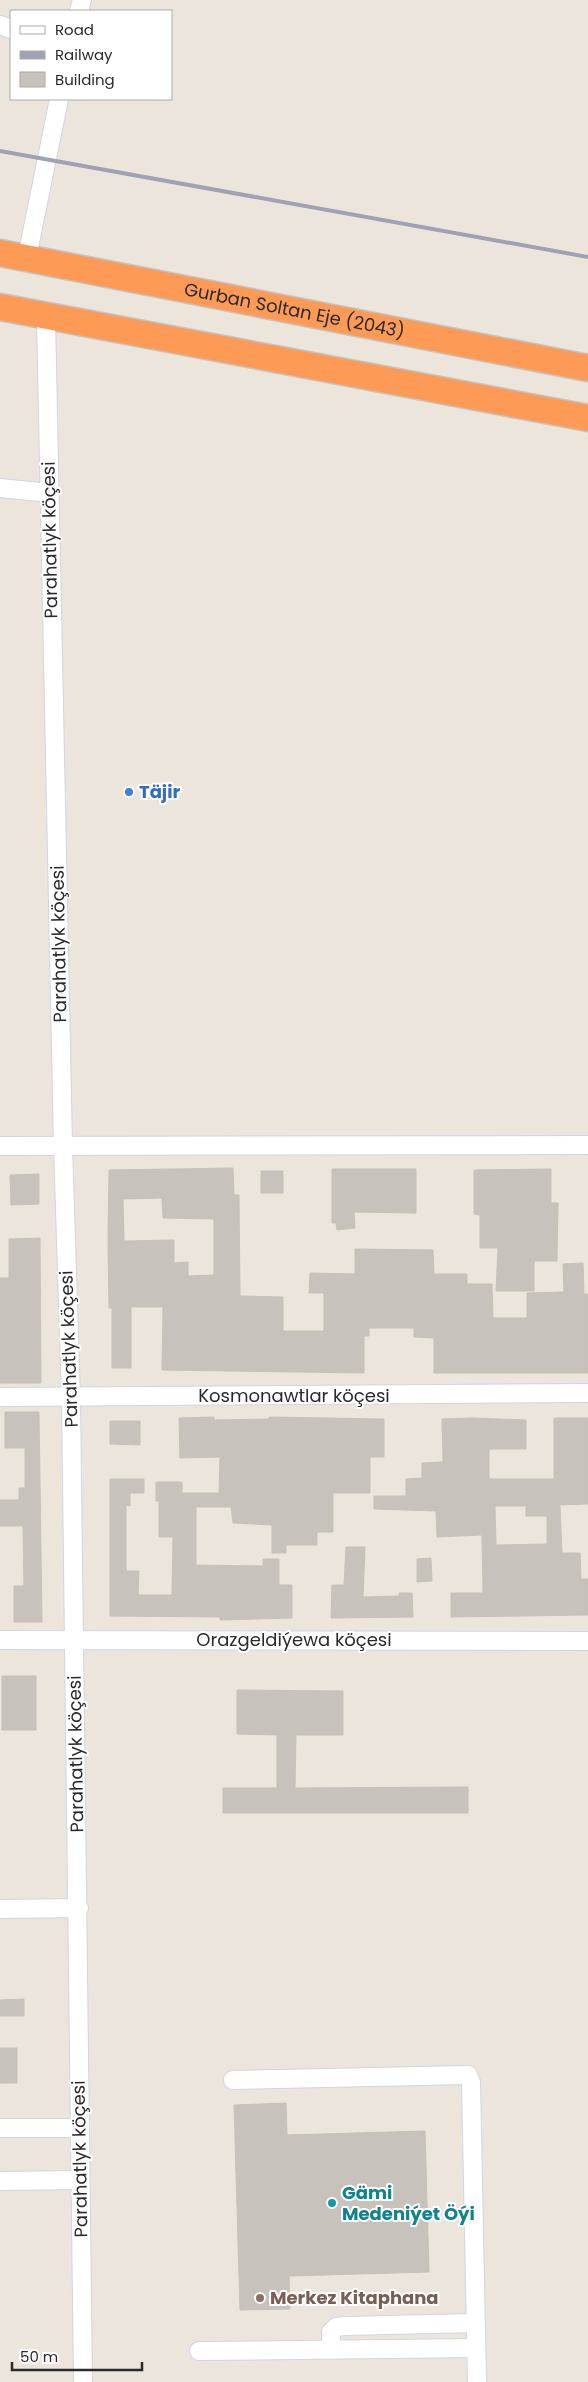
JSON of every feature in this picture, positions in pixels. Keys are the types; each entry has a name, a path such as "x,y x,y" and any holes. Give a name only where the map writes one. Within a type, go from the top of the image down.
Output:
{"highway":[{"name":"Gurban Soltan Eje (2043)","path":"0,252 588,368"},
{"path":"0,308 588,418"}],"street":[{"path":"26,258 59,100"},
{"name":"Parahatlyk köçesi","path":"46,317 63,1146 71,1398 84,2382"},
{"path":"0,488 49,493"},
{"path":"0,1146 588,1145"},
{"name":"Kosmonawtlar köçesi","path":"0,1397 588,1393"},
{"name":"Orazgeldiýewa köçesi","path":"0,1640 588,1641"},
{"path":"0,1910 79,1908"},
{"path":"233,2080 468,2075 471,2082 477,2382"},
{"path":"0,2128 80,2128"},
{"path":"0,2181 80,2180"},
{"path":"331,2350 331,2332 336,2328 344,2326 476,2323"},
{"path":"199,2351 476,2348"}],"building":[{"path":"233,1168 234,1195 239,1195 240,1296 283,1297 283,1331 324,1331 324,1293 309,1293 310,1273 355,1274 355,1249 433,1250 434,1274 467,1274 467,1284 492,1284 493,1318 527,1318 527,1293 564,1292 563,1264 583,1263 584,1294 588,1294 588,1373 434,1373 434,1338 414,1337 414,1328 369,1328 369,1336 364,1336 364,1373 162,1370 163,1307 131,1307 131,1368 112,1368 112,1308 109,1308 109,1170","holes":["162,1198 163,1218 214,1219 214,1275 188,1276 188,1262 174,1263 174,1240 124,1241 123,1199"]},
{"path":"332,1169 416,1169 416,1213 354,1212 355,1228 337,1230 336,1223 332,1223"},
{"path":"551,1169 551,1203 558,1203 557,1261 534,1261 534,1291 496,1291 498,1248 480,1248 480,1215 474,1214 474,1170"},
{"path":"261,1171 283,1171 283,1193 261,1193"},
{"path":"39,1174 39,1204 11,1205 10,1175"},
{"path":"40,1238 41,1383 0,1383 0,1278 9,1278 9,1239"},
{"path":"5,1412 39,1412 42,1622 14,1622 14,1586 24,1586 23,1526 0,1526 0,1500 19,1500 19,1488 25,1488 25,1448 5,1448"},
{"path":"214,1417 214,1420 269,1419 269,1417 384,1419 384,1457 370,1457 370,1493 333,1493 333,1532 317,1532 317,1545 286,1545 286,1553 272,1553 272,1525 233,1523 231,1507 196,1507 196,1565 263,1566 263,1559 279,1559 279,1585 292,1585 292,1618 220,1620 220,1617 110,1616 110,1479 144,1479 144,1493 130,1493 130,1506 126,1505 126,1571 139,1571 138,1595 172,1595 173,1537 159,1537 159,1501 156,1501 156,1482 182,1482 182,1493 219,1493 220,1457 180,1458 179,1418"},
{"path":"554,1418 588,1418 588,1504 560,1505 562,1553 580,1553 581,1579 588,1579 588,1615 451,1617 451,1593 483,1593 482,1535 437,1537 436,1511 374,1509 374,1496 406,1496 406,1479 422,1478 422,1463 443,1462 442,1419 526,1420 526,1449 489,1449 489,1479 554,1479","holes":["495,1506 526,1506 526,1516 547,1516 547,1544 496,1545"]},
{"path":"110,1421 140,1421 140,1445 110,1444"},
{"path":"346,1547 365,1547 363,1597 399,1596 399,1593 412,1593 413,1617 331,1618 332,1585 344,1585"},
{"path":"431,1558 432,1581 417,1582 417,1559"},
{"path":"2,1676 36,1676 36,1730 2,1730"},
{"path":"237,1690 343,1691 343,1735 296,1735 295,1788 468,1787 468,1813 223,1813 223,1788 277,1788 277,1735 237,1734"},
{"path":"24,1999 24,2016 0,2016 0,2000"},
{"path":"0,2048 17,2048 17,2083 0,2083"},
{"name":"Gämi Medeniýet Öýi","path":"286,2103 287,2135 425,2131 429,2272 289,2276 290,2309 240,2310 234,2105"}],"railway":[{"path":"0,151 588,257"}],"place":[{"name":"Täjir","path":"129,792"},
{"name":"Gämi Medeniýet Öýi","path":"332,2203"},
{"name":"Merkez Kitaphana","path":"260,2298"}]}
